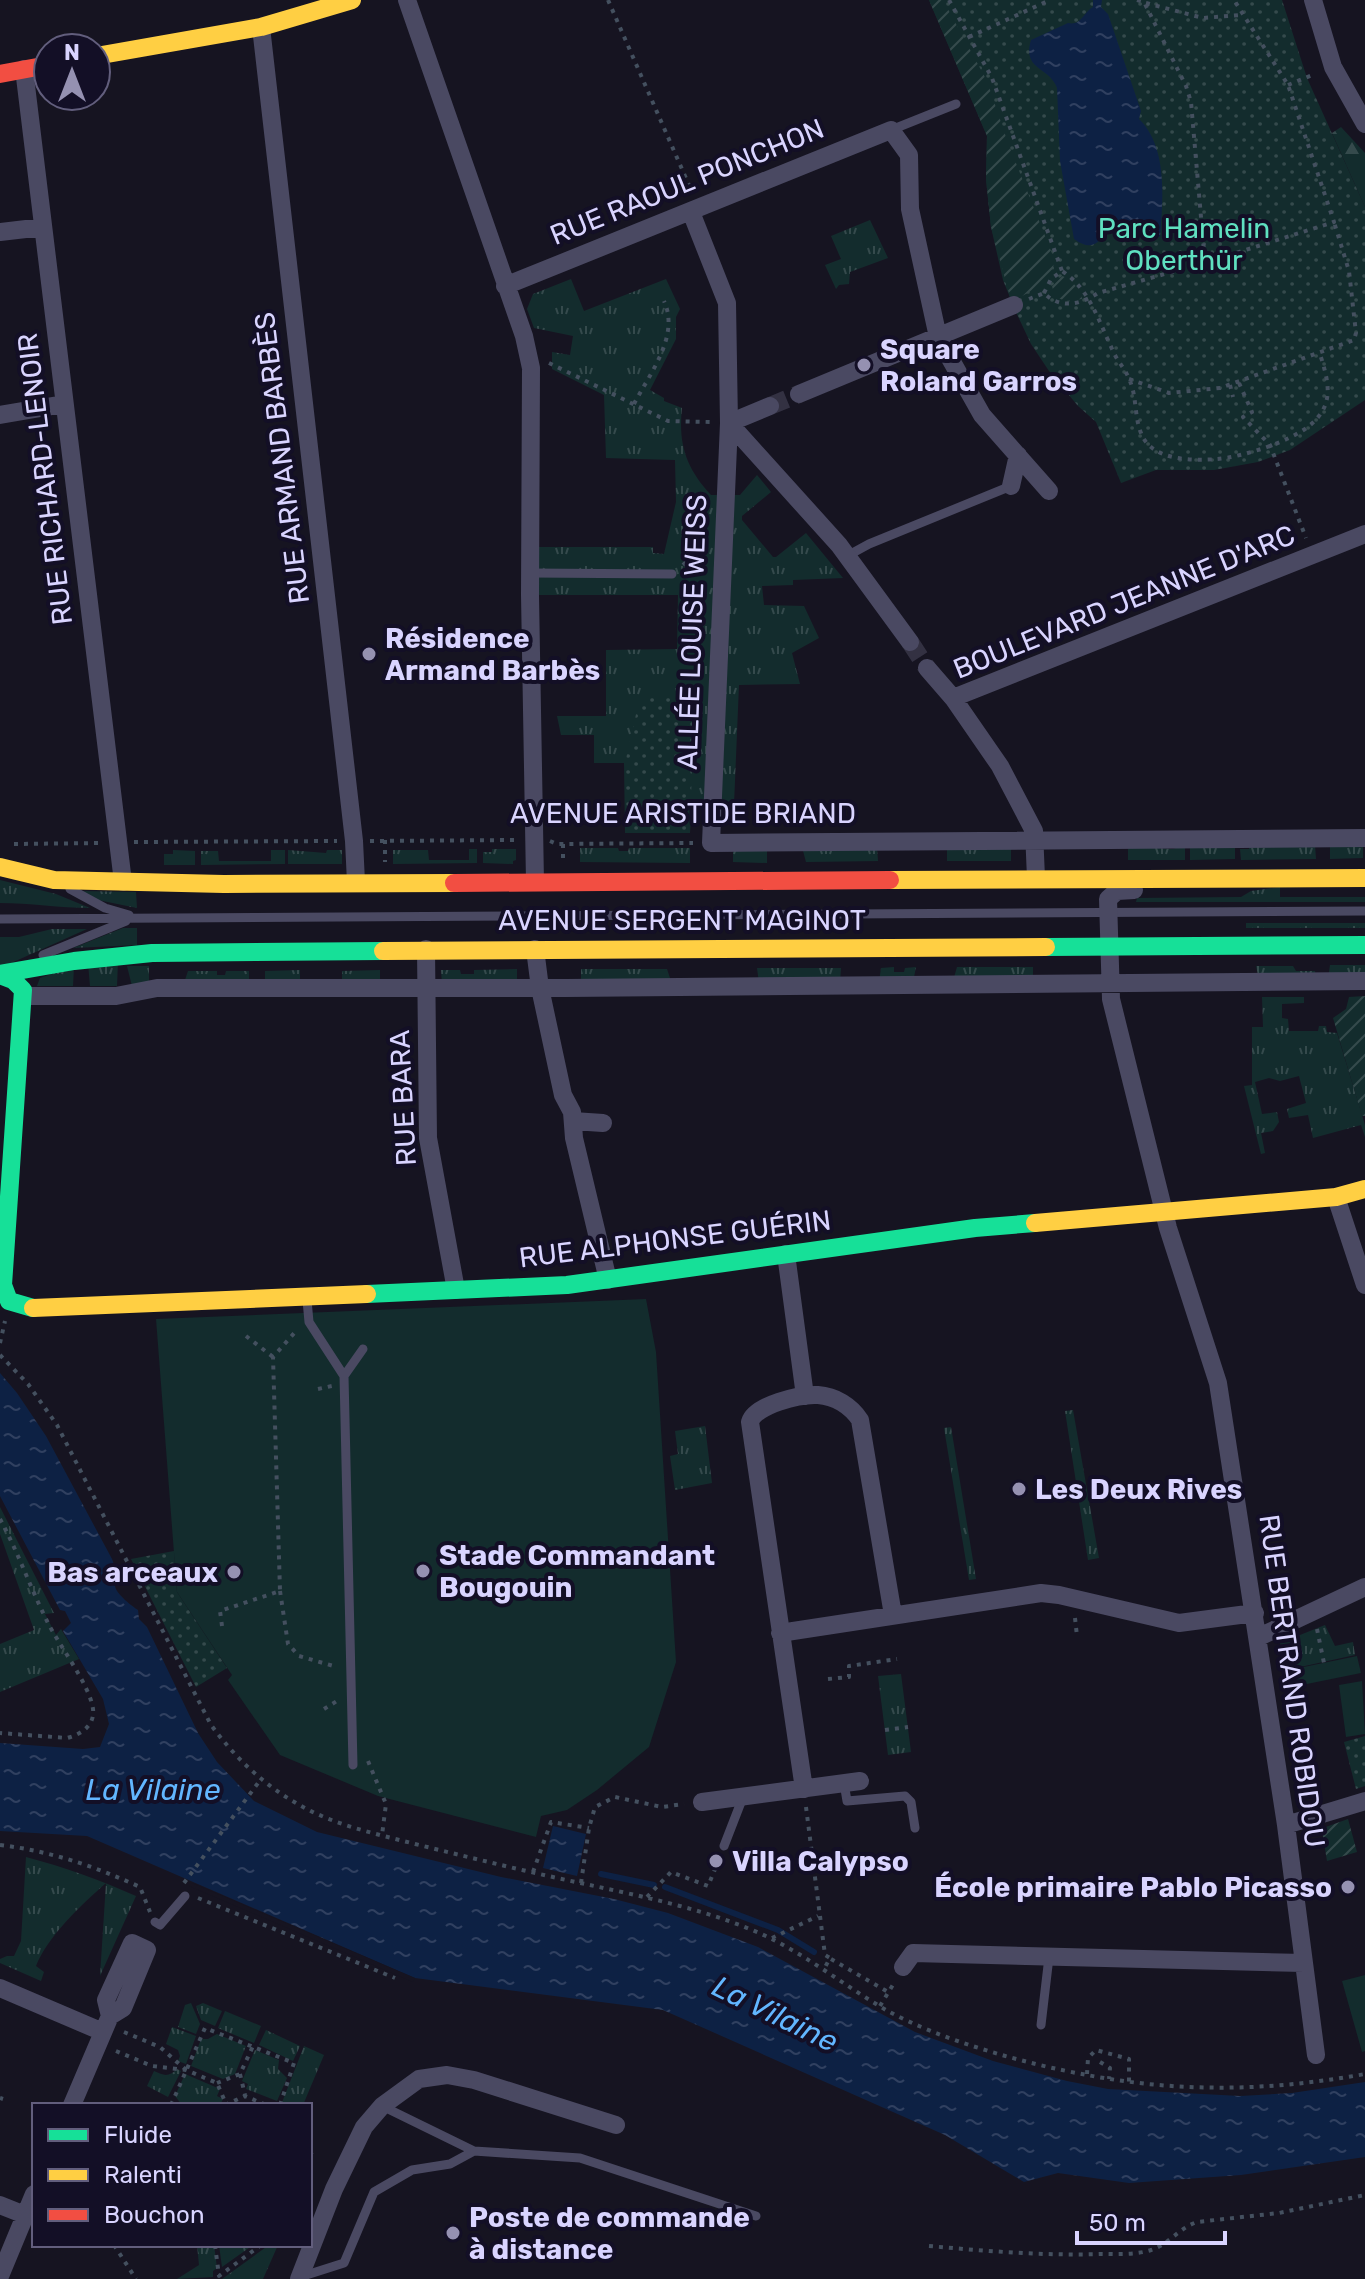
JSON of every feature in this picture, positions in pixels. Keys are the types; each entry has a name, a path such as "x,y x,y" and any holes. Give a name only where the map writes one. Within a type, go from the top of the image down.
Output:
{"main road":[{"path":"112,53 261,27 352,0"},
{"path":"0,74 32,68"},
{"path":"0,867 54,880 123,882 1365,878"},
{"name":"AVENUE SERGENT MAGINOT","path":"0,974 74,961 152,953 1365,945"},
{"path":"0,974 13,980 23,990 1,1285"},
{"name":"RUE ALPHONSE GUÉRIN","path":"1,1285 9,1301 30,1308 567,1285 987,1227 1336,1197 1365,1189"}],"street":[{"path":"407,0 524,336 531,368 530,573 535,882"},
{"path":"1313,0 1333,67 1365,124"},
{"name":"RUE ARMAND BARBÈS","path":"261,27 354,841 356,882"},
{"name":"RUE RICHARD-LENOIR","path":"24,69 123,882"},
{"path":"891,130 909,155 910,209 938,337 982,415 1049,491"},
{"name":"RUE RAOUL PONCHON","path":"505,286 891,130"},
{"name":"ALLÉE LOUISE WEISS","path":"695,210 727,303 729,423 711,843"},
{"path":"0,232 43,227"},
{"path":"799,394 1014,305"},
{"path":"0,415 64,404"},
{"path":"770,406 729,423 847,556 910,642"},
{"path":"1011,486 1018,455"},
{"name":"BOULEVARD JEANNE D'ARC","path":"1036,878 1034,831 1000,766 953,698 1365,534"},
{"path":"927,668 953,698"},
{"name":"AVENUE ARISTIDE BRIAND","path":"711,843 1365,838"},
{"path":"1109,946 1108,899 1111,894 1123,890 1235,890 1262,878"},
{"name":"RUE BERTRAND ROBIDOU","path":"1109,946 1111,999 1164,1211 1218,1383 1259,1637 1316,2055"},
{"name":"RUE BARA","path":"426,949 428,1138 456,1290"},
{"path":"535,949 540,988 563,1095 570,1106 574,1138 608,1280"},
{"path":"23,996 116,996 157,988 1365,981"},
{"path":"573,1121 603,1123"},
{"path":"1336,1197 1365,1285"},
{"path":"786,1254 805,1396"},
{"path":"804,1789 750,1422 758,1410 819,1395 855,1411 860,1420 893,1615"},
{"path":"1259,1637 1365,1587"},
{"path":"780,1633 1041,1593 1179,1623 1255,1613"},
{"path":"702,1802 852,1782"},
{"path":"1286,1825 1365,1801"},
{"path":"903,1967 913,1953 1304,1963"},
{"path":"0,1988 106,2024 73,2103"},
{"path":"300,2278 340,2177 364,2127 382,2106 419,2079 447,2075 474,2080 616,2125"},
{"path":"0,2276 32,2199"},
{"path":"0,2205 25,2215"}],"lane":[{"path":"891,130 956,104"},
{"path":"847,556 869,544 1011,486"},
{"path":"530,573 672,574"},
{"path":"54,880 105,908 136,918"},
{"path":"0,919 1363,911"},
{"path":"0,974 100,929 136,918"},
{"path":"306,1296 309,1322 344,1376 353,1765"},
{"path":"344,1376 363,1349"},
{"path":"852,1782 847,1801 905,1796 911,1802 915,1828"},
{"path":"724,1846 743,1797"},
{"path":"155,1922 160,1925 181,1897"},
{"path":"1041,2025 1049,1957"},
{"path":"382,2106 474,2151 580,2158 756,2216"},
{"path":"300,2278 344,2263 374,2192 412,2170 450,2164 474,2151"}],"path":[{"path":"608,0 695,210"},
{"path":"949,0 992,78 1062,271 1090,299 1129,379 1141,434 1148,445 1160,453 1176,457 1237,457 1308,427 1327,405 1329,383 1320,354"},
{"path":"969,37 1050,0"},
{"path":"1137,0 1203,18 1241,15"},
{"path":"1129,379 1169,393 1230,385 1320,354 1355,337 1349,271 1288,85 1234,0"},
{"path":"1144,2 1191,102 1205,263"},
{"path":"1288,85 1307,78"},
{"path":"1044,293 1050,299 1065,304 1083,303 1098,293 1334,222"},
{"path":"1014,305 1044,293 1051,279 1062,271"},
{"path":"634,404 669,335 670,314 664,301"},
{"path":"531,368 545,361 668,421 729,423"},
{"path":"1239,383 1252,412 1243,417 1270,445 1313,555"},
{"path":"1230,385 1233,397"},
{"path":"672,574 698,551 723,552"},
{"path":"385,840 386,873"},
{"name":"AVENUE ARISTIDE BRIAND","path":"0,844 385,840 536,840 557,844 711,843"},
{"path":"304,1322 273,1357 280,1591 288,1644 299,1656 342,1669"},
{"path":"246,1336 273,1357"},
{"path":"0,1355 36,1394 57,1425 211,1725 237,1758 261,1779 304,1807 353,1828 647,1897 770,1938 880,2006 930,2029 1013,2058 1109,2079 1202,2088 1265,2088 1365,2074"},
{"path":"0,1519 47,1622 86,1690 93,1709 88,1726 67,1738 0,1733"},
{"path":"222,1626 220,1611 280,1591"},
{"path":"1314,1611 1324,1663"},
{"path":"1075,1617 1077,1636"},
{"path":"828,1679 849,1677 849,1666 897,1659"},
{"path":"885,1730 908,1727"},
{"path":"181,1897 261,1779"},
{"path":"581,1883 595,1807 615,1797 662,1807 702,1802"},
{"path":"807,1815 825,1955 888,1992 880,2006"},
{"path":"533,1872 551,1822 589,1828"},
{"path":"0,1845 35,1849 93,1866 140,1887 155,1922"},
{"path":"647,1897 671,1872 708,1886 724,1846"},
{"path":"181,1897 201,1897 395,1978"},
{"path":"770,1938 819,1915"},
{"path":"823,1971 830,1958"},
{"path":"172,2103 205,2028 294,2063 281,2103"},
{"path":"128,2034 160,2047 186,2070"},
{"path":"245,2096 240,2074 253,2046"},
{"path":"1087,2075 1088,2058 1096,2050 1129,2059 1129,2082"},
{"path":"119,2052 152,2066 186,2070 217,2083 226,2103"},
{"path":"1100,2062 1110,2068 1109,2079"},
{"path":"217,2083 240,2074"},
{"path":"228,2103 245,2096 261,2103"},
{"path":"312,2152 314,2147"},
{"path":"929,2246 1037,2253 1146,2251 1164,2244 1185,2226 1197,2222 1279,2213 1365,2195"},
{"path":"115,2247 136,2279"},
{"path":"215,2247 217,2278"},
{"path":"217,2278 258,2247"}],"green space":[{"name":"Parc Hamelin Oberthür","path":"929,0 1282,0 1307,78 1365,207 1365,400 1290,450 1258,462 1214,470 1156,470 1121,483 1096,422 1078,406 1031,344 1003,280 991,227 986,179 987,136"},
{"path":"929,0 943,0 987,81 1053,256 1047,279 1034,290 1011,301 991,227 986,179 987,136"},
{"path":"1341,127 1365,153 1365,207 1332,133"},
{"path":"870,220 888,258 850,272 849,284 839,285 836,289 825,265 841,259 831,236"},
{"path":"1062,276 1075,285 1082,299 1066,301 1055,297 1052,286"},
{"path":"571,279 584,311 666,279 680,309 676,317 676,339 650,390 664,401 682,408 683,444 695,475 711,495 740,495 757,475 771,492 742,516 742,520 773,557 806,533 843,578 793,580 793,585 762,586 764,605 804,606 819,638 792,653 800,684 739,685 734,804 691,805 690,833 625,833 624,763 594,763 594,735 561,735 557,716 606,716 606,650 677,649 678,595 530,595 530,547 653,547 653,553 664,554 676,502 675,460 606,458 604,395 552,369 552,352 570,355 573,336 534,328 527,309 533,294"},
{"path":"647,695 694,698 690,833 625,833 625,763 639,701 645,701"},
{"path":"1249,845 1315,845 1316,859 1241,860 1240,849 1249,849"},
{"path":"1330,845 1363,845 1363,858 1330,859"},
{"path":"1128,846 1172,849 1185,846 1185,860 1128,860"},
{"path":"1190,846 1235,846 1235,859 1190,860"},
{"path":"802,847 877,847 878,861 806,862"},
{"path":"947,847 1011,847 1011,861 947,861"},
{"path":"580,848 628,851 629,848 690,848 690,863 580,862"},
{"path":"733,848 767,848 767,863 733,862"},
{"path":"469,849 477,849 477,863 393,864 393,850 428,850 429,860 469,860"},
{"path":"492,849 516,849 516,860 513,864 483,863 483,852 492,852"},
{"path":"173,850 195,851 195,865 164,865 164,854 173,854"},
{"path":"271,850 285,850 285,864 201,865 201,851 218,851 219,861 271,861"},
{"path":"288,850 326,853 327,850 342,850 342,864 288,864"},
{"path":"0,880 56,894 90,908 0,903"},
{"path":"1280,887 1280,897 1365,897 1365,902 1136,902 1137,898 1241,897 1251,891"},
{"path":"81,891 136,892 137,908 98,900"},
{"path":"1246,923 1365,923 1365,928 1246,928"},
{"path":"123,928 137,928 137,945 73,948"},
{"path":"52,929 87,929 0,968 0,937 19,937"},
{"path":"118,961 117,986 90,986 88,963"},
{"path":"1330,965 1365,965 1365,979 1328,979"},
{"path":"74,966 73,986 37,986 40,978"},
{"path":"127,966 149,966 149,986 132,986"},
{"path":"1256,966 1293,966 1296,971 1315,971 1316,979 1259,980"},
{"path":"894,967 894,972 904,972 905,968 916,967 913,982 879,982 881,968"},
{"path":"957,967 1033,967 1033,982 953,981"},
{"path":"757,968 841,968 840,982 759,983"},
{"path":"517,969 517,983 442,984 441,970 474,974 474,970"},
{"path":"581,969 667,969 672,984 581,984"},
{"path":"300,970 300,985 265,985 265,971"},
{"path":"380,970 380,985 342,985 342,971"},
{"path":"188,971 217,971 217,975 225,975 226,971 249,971 249,985 183,986"},
{"path":"1365,996 1365,1116 1362,1116 1333,1018 1346,1009 1349,997"},
{"path":"1262,997 1304,997 1304,1003 1282,1004 1282,1018 1288,1019 1289,1031 1318,1031 1319,1026 1326,1026 1327,1032 1337,1033 1365,1125 1365,1137 1361,1125 1313,1138 1308,1115 1289,1118 1287,1109 1306,1103 1299,1076 1280,1081 1269,1078 1255,1082 1262,1114 1277,1112 1279,1122 1273,1131 1261,1133 1265,1153 1261,1154 1244,1086 1252,1085 1252,1027 1263,1027"},
{"name":"Stade Commandant Bougouin","path":"646,1299 656,1352 676,1662 649,1747 597,1790 567,1810 541,1816 536,1837 378,1796 280,1755 228,1680 232,1675 177,1592 156,1319"},
{"path":"1073,1410 1099,1558 1088,1560 1065,1411"},
{"path":"705,1426 712,1483 675,1490 670,1456 678,1454 675,1431"},
{"path":"951,1427 976,1579 969,1580 944,1428"},
{"path":"0,1507 54,1613 45,1614 56,1635 61,1629 79,1659 0,1692 0,1644 34,1630 0,1534"},
{"path":"174,1551 177,1592 227,1668 196,1687 131,1559"},
{"path":"1325,1625 1335,1646 1353,1642 1355,1655 1291,1669 1289,1652 1281,1653 1280,1643"},
{"path":"1357,1656 1361,1673 1292,1687 1289,1670"},
{"path":"901,1674 911,1752 888,1755 878,1676"},
{"path":"1362,1681 1365,1734 1346,1737 1339,1685"},
{"path":"1365,1736 1365,1786 1356,1789 1344,1742"},
{"path":"1348,1819 1357,1852 1327,1861 1323,1828"},
{"path":"26,1857 106,1883 48,1943 36,1966 44,1972 41,1981 0,1963 0,1959 14,1956 21,1941"},
{"path":"106,1883 136,1896 100,1976"},
{"path":"1365,1975 1365,2051 1362,2052 1342,1981"},
{"path":"191,2003 200,2024 196,2034 178,2027 185,2005"},
{"path":"203,2003 222,2011 215,2026 201,2020 196,2006"},
{"path":"225,2011 261,2026 254,2043 218,2028"},
{"path":"172,2027 196,2036 186,2064 178,2061 178,2050 166,2044"},
{"path":"266,2030 300,2046 293,2061 259,2045"},
{"path":"217,2034 246,2046 235,2074 223,2079 191,2066 201,2039"},
{"path":"304,2046 324,2055 304,2103 282,2103"},
{"path":"255,2050 279,2060 278,2069 287,2078 277,2101 246,2089 248,2084 242,2081"},
{"path":"177,2069 181,2071 168,2097 147,2086 154,2071 166,2075"},
{"path":"185,2074 220,2089 217,2096 223,2099 221,2103 180,2103 175,2096"},
{"path":"197,2247 214,2247 217,2268 213,2271 213,2277 177,2279 199,2265"},
{"path":"219,2247 250,2247 222,2267"},
{"path":"266,2247 277,2247 263,2279 222,2279"}],"water":[{"path":"1093,0 1102,0 1101,7 1108,14 1141,111 1139,119 1155,144 1162,174 1160,237 1137,225 1123,222 1110,228 1091,245 1074,239 1060,161 1057,88 1033,63 1029,50 1031,40 1079,21 1093,7"},
{"name":"La Vilaine","path":"0,1373 46,1436 112,1559 116,1589 138,1610 139,1619 147,1627 198,1733 217,1762 254,1801 317,1832 501,1877 668,1913 758,1947 915,2032 993,2061 1067,2081 1108,2089 1240,2096 1292,2093 1365,2082 1365,2157 1241,2175 1129,2183 1058,2173 1024,2182 945,2135 663,2010 415,1978 87,1836 0,1831 0,1743 83,1749 100,1747 109,1724 103,1699 63,1631 71,1623 65,1611 60,1610 0,1496"},
{"path":"553,1826 586,1834 577,1876 543,1868"}],"pier":[{"path":"192,1883 415,1978 413,1982 189,1886"}],"waterway":[{"path":"601,1874 654,1885"},
{"path":"665,1887 778,1930 814,1952"}],"tunnel":[{"path":"770,406 799,394"},
{"path":"910,642 927,668"}],"traffic: fast":[{"path":"1046,947 1365,945"},
{"path":"0,974 74,961 152,953 383,951"},
{"path":"0,975 13,980 23,990 3,1285 9,1301 33,1308"},
{"path":"367,1294 567,1285 975,1228 1035,1223"}],"traffic: slow":[{"path":"112,53 261,27 352,0"},
{"path":"0,867 54,880 224,884 454,883"},
{"path":"890,880 1365,878"},
{"path":"383,951 1046,947"},
{"path":"1035,1223 1336,1197 1365,1189"},
{"path":"33,1308 367,1294"}],"traffic: jam":[{"path":"0,74 32,68"},
{"path":"454,883 890,880"}],"place":[{"name":"Square Roland Garros","path":"864,365"},
{"name":"Résidence Armand Barbès","path":"369,654"},
{"name":"Les Deux Rives","path":"1019,1489"},
{"name":"Stade Commandant Bougouin","path":"423,1571"},
{"name":"Bas arceaux","path":"234,1572"},
{"name":"Villa Calypso","path":"716,1861"},
{"name":"École primaire Pablo Picasso","path":"1348,1887"},
{"name":"Poste de commande à distance","path":"453,2233"}]}
